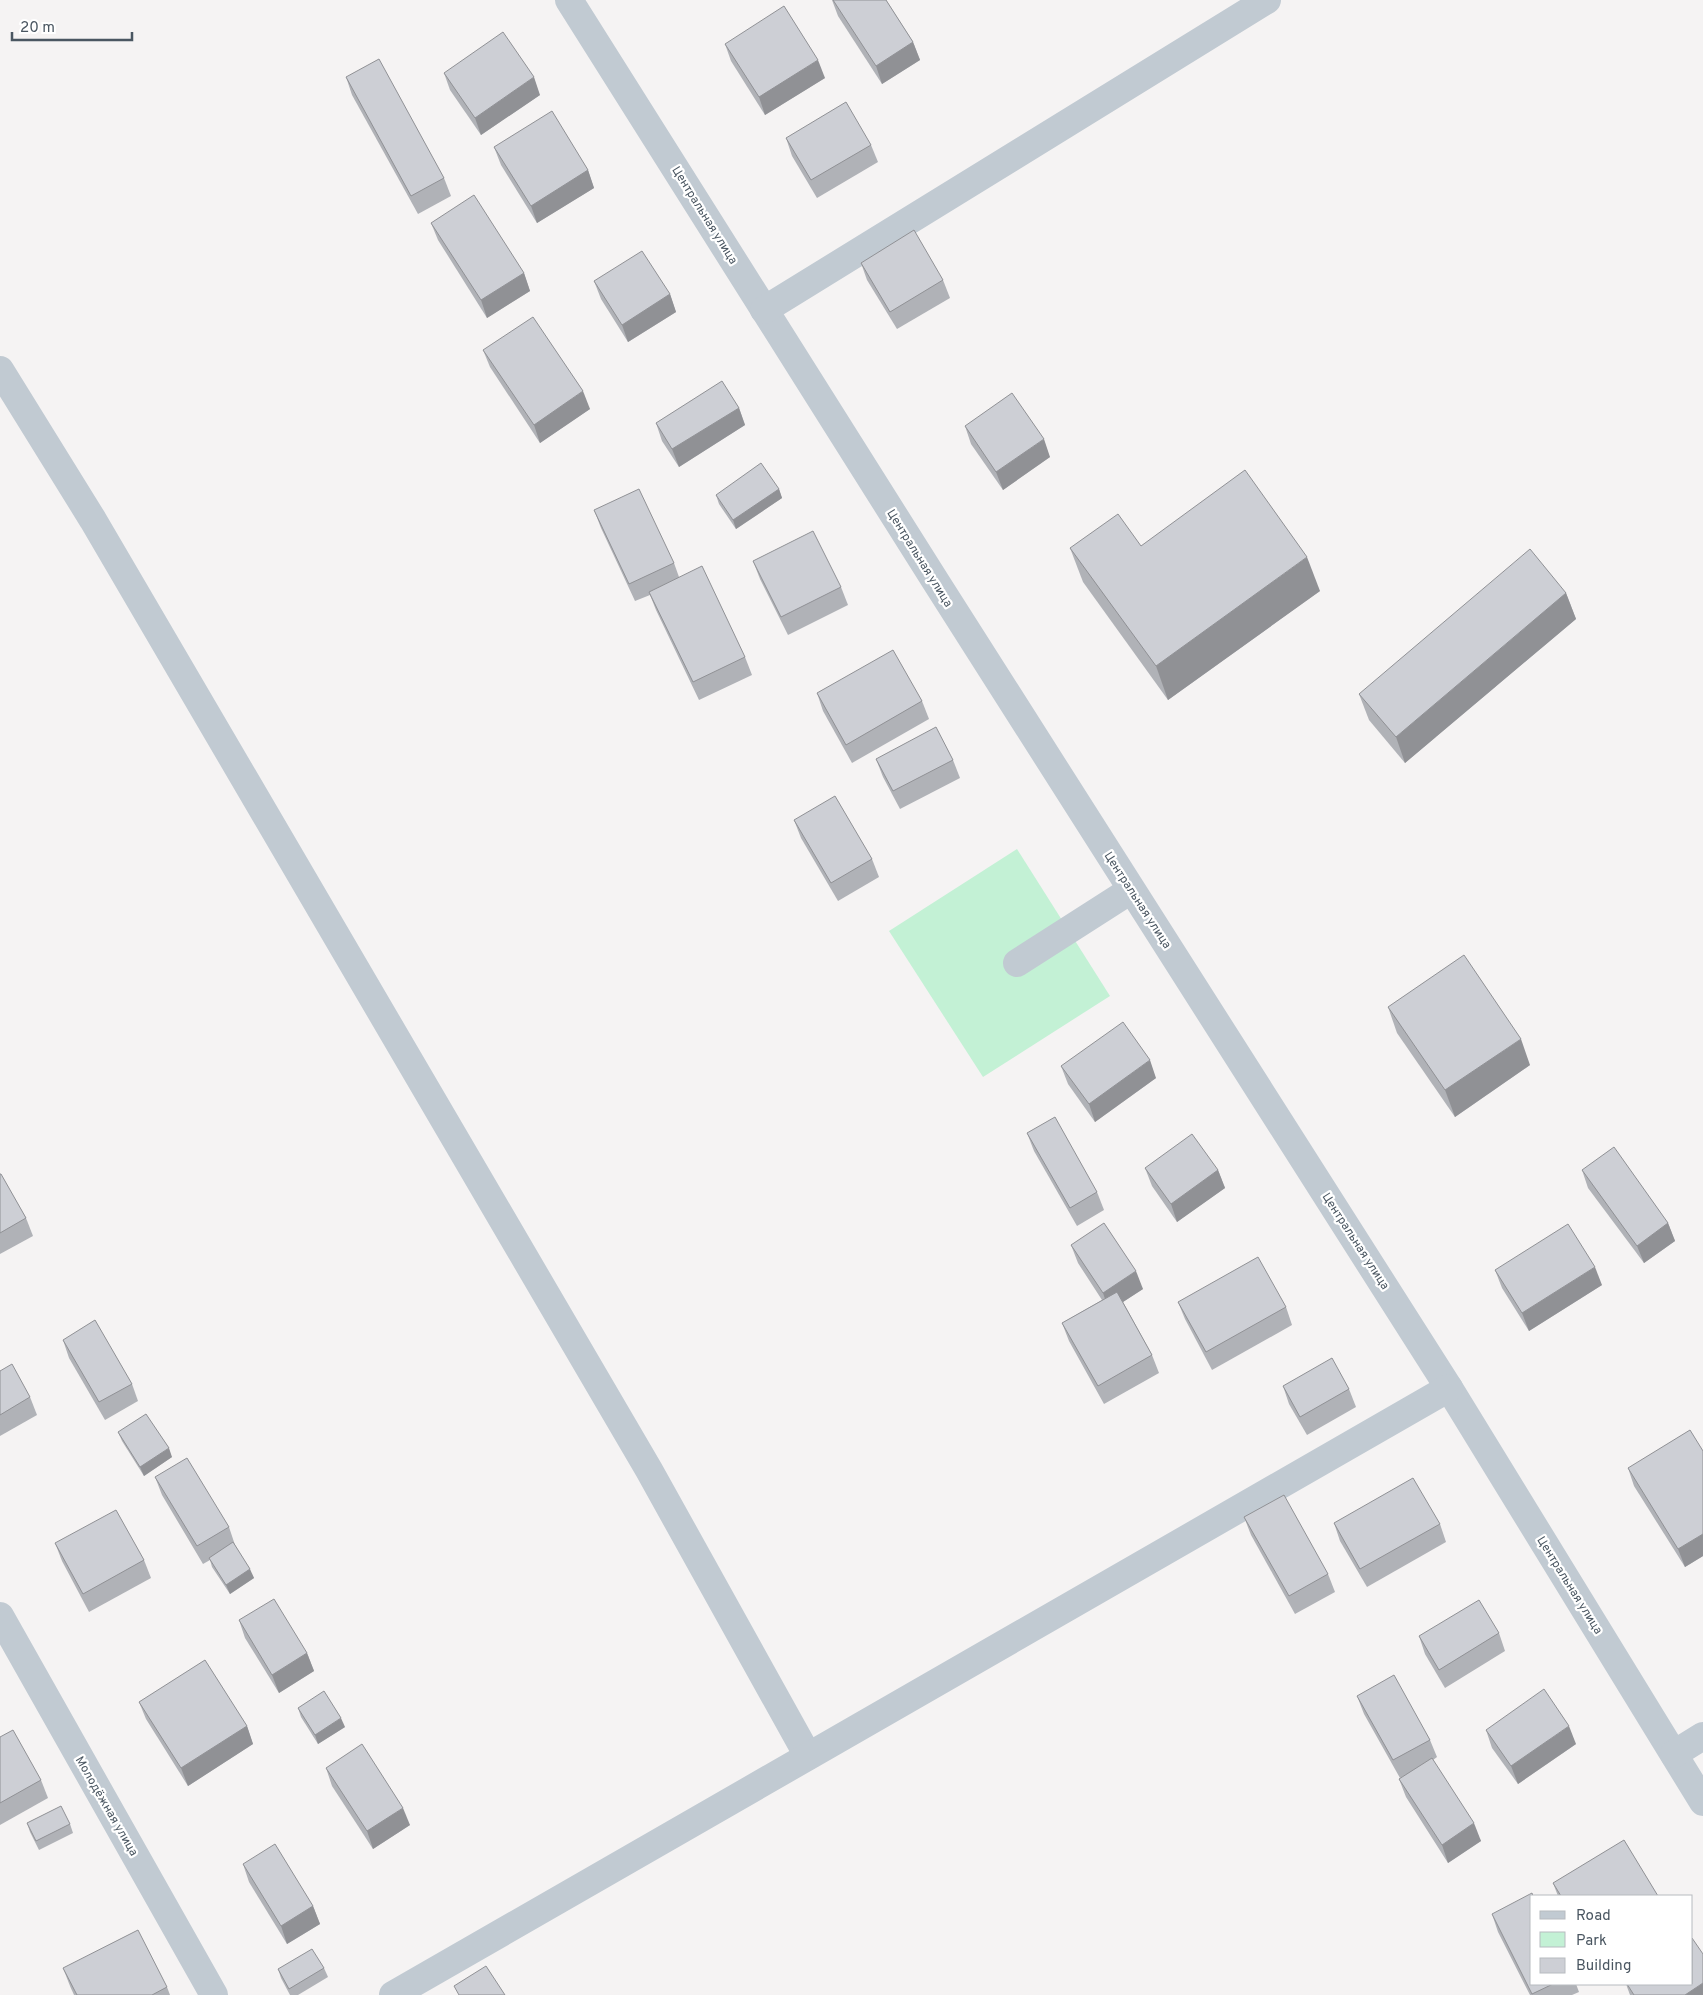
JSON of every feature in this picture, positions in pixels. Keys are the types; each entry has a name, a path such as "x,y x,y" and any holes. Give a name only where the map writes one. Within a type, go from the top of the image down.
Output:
{"street":[{"name":"Центральная улица","path":"569,0 1131,890 1449,1388 1703,1802"},
{"path":"764,310 1267,0"},
{"path":"0,370 98,528 639,1453 808,1756"},
{"path":"1017,963 1131,890"},
{"path":"392,1995 1449,1388"},
{"name":"Молодёжная улица","path":"0,1616 214,1995"},
{"path":"1674,1754 1703,1736"}],"green space":[{"path":"1017,849 1110,996 983,1077 889,931"}],"building":[{"path":"833,0 886,0 913,42 876,66"},
{"path":"784,6 818,60 759,97 725,44"},
{"path":"503,32 534,77 475,118 444,73"},
{"path":"379,59 444,178 411,196 346,77"},
{"path":"846,102 871,145 811,180 786,138"},
{"path":"552,111 588,170 531,206 494,147"},
{"path":"474,195 524,273 481,300 431,223"},
{"path":"914,230 943,280 890,312 861,263"},
{"path":"642,251 670,294 622,325 594,281"},
{"path":"533,317 583,391 534,425 483,350"},
{"path":"722,381 739,408 672,449 656,423"},
{"path":"1012,393 1044,439 996,472 965,426"},
{"path":"761,463 779,489 733,520 716,495"},
{"path":"1245,470 1307,557 1156,666 1070,548 1118,514 1141,546"},
{"path":"639,489 674,563 629,584 594,510"},
{"path":"813,531 841,587 781,617 753,561"},
{"path":"1530,549 1566,593 1396,737 1359,694"},
{"path":"702,566 745,657 693,682 649,592"},
{"path":"893,650 922,701 846,745 817,693"},
{"path":"936,727 953,760 893,791 876,759"},
{"path":"835,796 872,859 831,883 794,820"},
{"path":"1464,955 1521,1039 1445,1090 1388,1007"},
{"path":"1123,1022 1150,1060 1089,1104 1061,1066"},
{"path":"1055,1117 1097,1192 1070,1208 1027,1133"},
{"path":"1192,1134 1218,1170 1171,1204 1145,1168"},
{"path":"1614,1147 1668,1223 1637,1246 1582,1170"},
{"path":"0,1174 26,1218 0,1233"},
{"path":"1104,1223 1136,1271 1103,1293 1071,1245"},
{"path":"1568,1224 1595,1267 1522,1313 1495,1270"},
{"path":"1258,1257 1286,1307 1206,1352 1178,1302"},
{"path":"1117,1292 1152,1355 1098,1386 1062,1323"},
{"path":"95,1320 132,1384 99,1402 63,1340"},
{"path":"1332,1358 1349,1389 1300,1417 1283,1386"},
{"path":"12,1364 30,1397 0,1415 0,1371"},
{"path":"146,1414 169,1448 140,1467 118,1432"},
{"path":"1690,1430 1703,1451 1703,1534 1678,1549 1628,1468"},
{"path":"187,1458 229,1527 197,1546 155,1477"},
{"path":"1413,1478 1440,1524 1360,1569 1334,1523"},
{"path":"1284,1495 1328,1574 1289,1596 1244,1517"},
{"path":"116,1510 144,1560 83,1594 55,1543"},
{"path":"233,1542 250,1569 226,1585 209,1558"},
{"path":"274,1599 307,1653 272,1675 239,1620"},
{"path":"1479,1600 1499,1633 1439,1670 1419,1636"},
{"path":"205,1660 247,1726 181,1768 139,1702"},
{"path":"1394,1675 1430,1740 1393,1760 1357,1696"},
{"path":"1544,1689 1569,1726 1511,1766 1486,1730"},
{"path":"324,1691 341,1718 315,1735 298,1708"},
{"path":"13,1730 41,1780 0,1803 0,1737"},
{"path":"362,1744 403,1808 367,1831 326,1768"},
{"path":"1432,1758 1474,1823 1442,1845 1399,1779"},
{"path":"61,1806 70,1824 36,1841 27,1823"},
{"path":"1624,1840 1657,1895 1560,1895 1553,1883"},
{"path":"275,1844 313,1906 281,1926 243,1864"},
{"path":"1532,1893 1533,1895 1530,1895 1530,1985 1551,1985 1532,1994 1492,1914"},
{"path":"138,1930 167,1987 152,1995 77,1995 63,1968"},
{"path":"1693,1939 1703,1954 1703,1983 1685,1995 1634,1995 1628,1985 1693,1985"},
{"path":"312,1949 324,1968 289,1989 278,1969"},
{"path":"486,1966 505,1995 459,1995 454,1986"}]}
